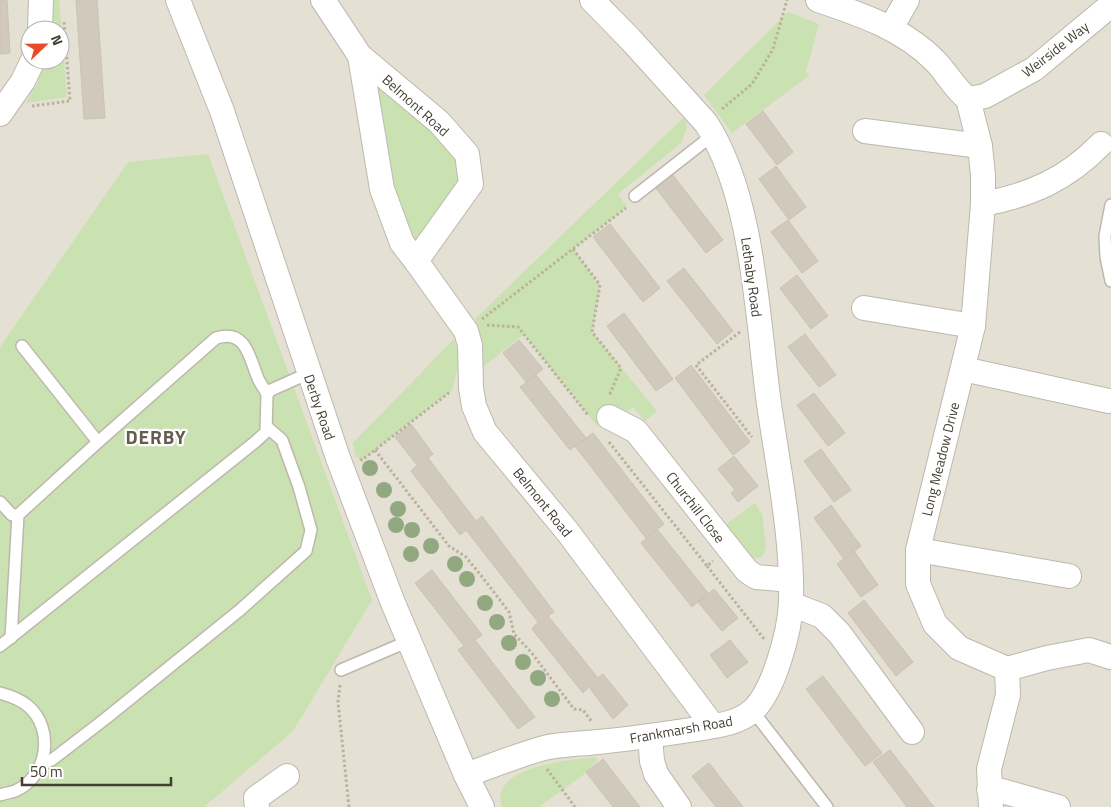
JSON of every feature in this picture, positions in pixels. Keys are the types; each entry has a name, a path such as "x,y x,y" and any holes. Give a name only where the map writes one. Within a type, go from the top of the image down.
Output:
{"street":[{"path":"40,20 41,0"},
{"name":"Derby Road","path":"178,0 222,111 338,458 409,641 466,775 482,807"},
{"name":"Belmont Road","path":"323,0 360,56 439,122 467,154 471,184 416,261"},
{"name":"Lethaby Road","path":"592,0 631,40 710,128 735,188 748,243 788,542 791,604"},
{"path":"818,0 891,28 916,44 935,61 959,92 968,99"},
{"path":"891,28 907,0"},
{"name":"Weirside Way","path":"968,99 985,96 1034,69 1111,5"},
{"name":"Belmont Road","path":"360,56 382,189 402,244 470,328 471,388 474,406 485,432 567,531 712,726"},
{"path":"1,112 23,81 28,70"},
{"name":"Long Meadow Drive","path":"968,99 980,146 983,175 983,204 973,326 964,369 918,550 918,584 935,624 958,648 1007,669"},
{"path":"865,132 980,146"},
{"path":"983,204 1009,199 1040,188 1089,157 1102,144"},
{"path":"864,308 973,326"},
{"path":"964,369 1109,401"},
{"name":"Churchill Close","path":"603,411 636,431 747,571 756,577 791,580"},
{"path":"918,550 1069,576"},
{"path":"753,711 765,693 780,659 791,604 822,616 839,633 912,732"},
{"path":"1058,807 1002,792 990,799 989,769 1008,695 1007,669 1047,658 1089,650 1111,657"},
{"name":"Frankmarsh Road","path":"466,775 544,748 650,736 712,726 741,719 753,711"},
{"path":"650,736 652,761 656,774 679,807"},
{"path":"257,807 256,798 287,776"}],"lane":[{"path":"635,196 710,128"},
{"path":"1111,205 1105,236 1106,256 1111,281"},
{"path":"0,502 12,515 18,515 216,338 225,335 238,339 245,345 258,379 267,394 266,432 0,646"},
{"path":"22,346 98,442"},
{"path":"267,394 271,390 309,373"},
{"path":"41,765 54,759 105,720 240,610 306,551 311,530 299,487 282,440 267,427"},
{"path":"11,638 18,515"},
{"path":"342,670 409,641"},
{"path":"0,693 16,698 29,707 39,720 44,736 45,752 41,765 30,781 16,790 0,795"},
{"path":"753,711 827,807"}],"path":[{"path":"710,128 752,84 773,49 787,0"},
{"path":"1,112 70,101 64,18"},
{"path":"470,328 627,207 635,196"},
{"path":"470,328 518,327 603,411 621,368 592,332 600,285 573,248"},
{"path":"758,318 696,365 760,446 775,445"},
{"path":"338,458 349,454 362,460 471,376"},
{"path":"609,441 780,659"},
{"path":"375,450 449,546 466,557 487,582 509,612 514,634 531,652 574,709 583,710 607,741"},
{"path":"707,566 728,547"},
{"path":"342,670 338,702 349,807"},
{"path":"535,752 575,807"}],"shaded area":[{"path":"0,0 1111,0 1111,807 0,807"}],"green space":[{"path":"54,0 59,0 61,20 53,20"},
{"path":"788,12 819,24 806,71 810,75 732,133 704,95"},
{"path":"361,57 439,123 471,184 416,260 402,243"},
{"path":"43,70 65,70 67,97 26,103"},
{"path":"685,116 686,130 681,143 618,194 627,207 573,249 600,285 592,332 657,411 645,421 633,407 626,413 605,406 597,426 524,334 483,367 483,346 475,319"},
{"path":"208,154 372,600 293,731 204,807 0,807 0,347 128,162"},
{"path":"454,339 458,358 452,390 362,460 356,457 353,443"},
{"path":"755,503 762,514 766,547 760,558 752,558 725,525"},
{"path":"595,757 598,760 583,775 539,807 502,807 501,793 507,782 519,774 551,763"}],"building":[{"path":"0,0 7,0 10,53 0,54"},
{"path":"76,0 97,0 105,118 84,119"},
{"path":"763,111 793,152 777,165 746,124"},
{"path":"776,166 806,207 789,220 759,179"},
{"path":"672,174 723,240 706,253 655,187"},
{"path":"788,220 818,261 802,273 771,232"},
{"path":"610,224 660,288 643,302 593,237"},
{"path":"684,268 733,331 717,344 667,281"},
{"path":"797,275 828,316 811,329 780,288"},
{"path":"624,313 673,379 656,391 607,326"},
{"path":"805,334 836,375 819,387 788,347"},
{"path":"519,340 543,369 526,382 503,353"},
{"path":"691,365 750,442 733,455 675,378"},
{"path":"536,375 586,438 570,450 520,387"},
{"path":"814,393 845,433 828,446 797,405"},
{"path":"411,424 433,454 428,458 476,521 482,516 554,612 548,616 598,678 603,674 628,705 613,719 589,687 583,693 532,629 538,622 466,530 460,535 411,471 417,465 395,437"},
{"path":"593,433 664,524 646,538 575,446"},
{"path":"821,449 851,490 834,502 804,461"},
{"path":"734,456 758,486 738,502 731,493 735,490 718,469"},
{"path":"831,505 861,546 844,559 814,518"},
{"path":"657,529 708,593 692,607 641,543"},
{"path":"854,551 878,585 861,597 837,564"},
{"path":"432,570 482,635 475,640 535,717 518,729 458,650 464,646 415,583"},
{"path":"714,589 738,618 722,631 698,602"},
{"path":"864,600 913,662 896,676 848,613"},
{"path":"730,640 748,662 727,678 710,655"},
{"path":"823,676 882,753 865,766 806,689"},
{"path":"890,750 934,807 907,807 873,762"},
{"path":"603,759 640,807 613,807 586,772"},
{"path":"709,763 743,807 716,807 692,776"}],"district":[{"name":"DERBY","path":"156,436"}]}
